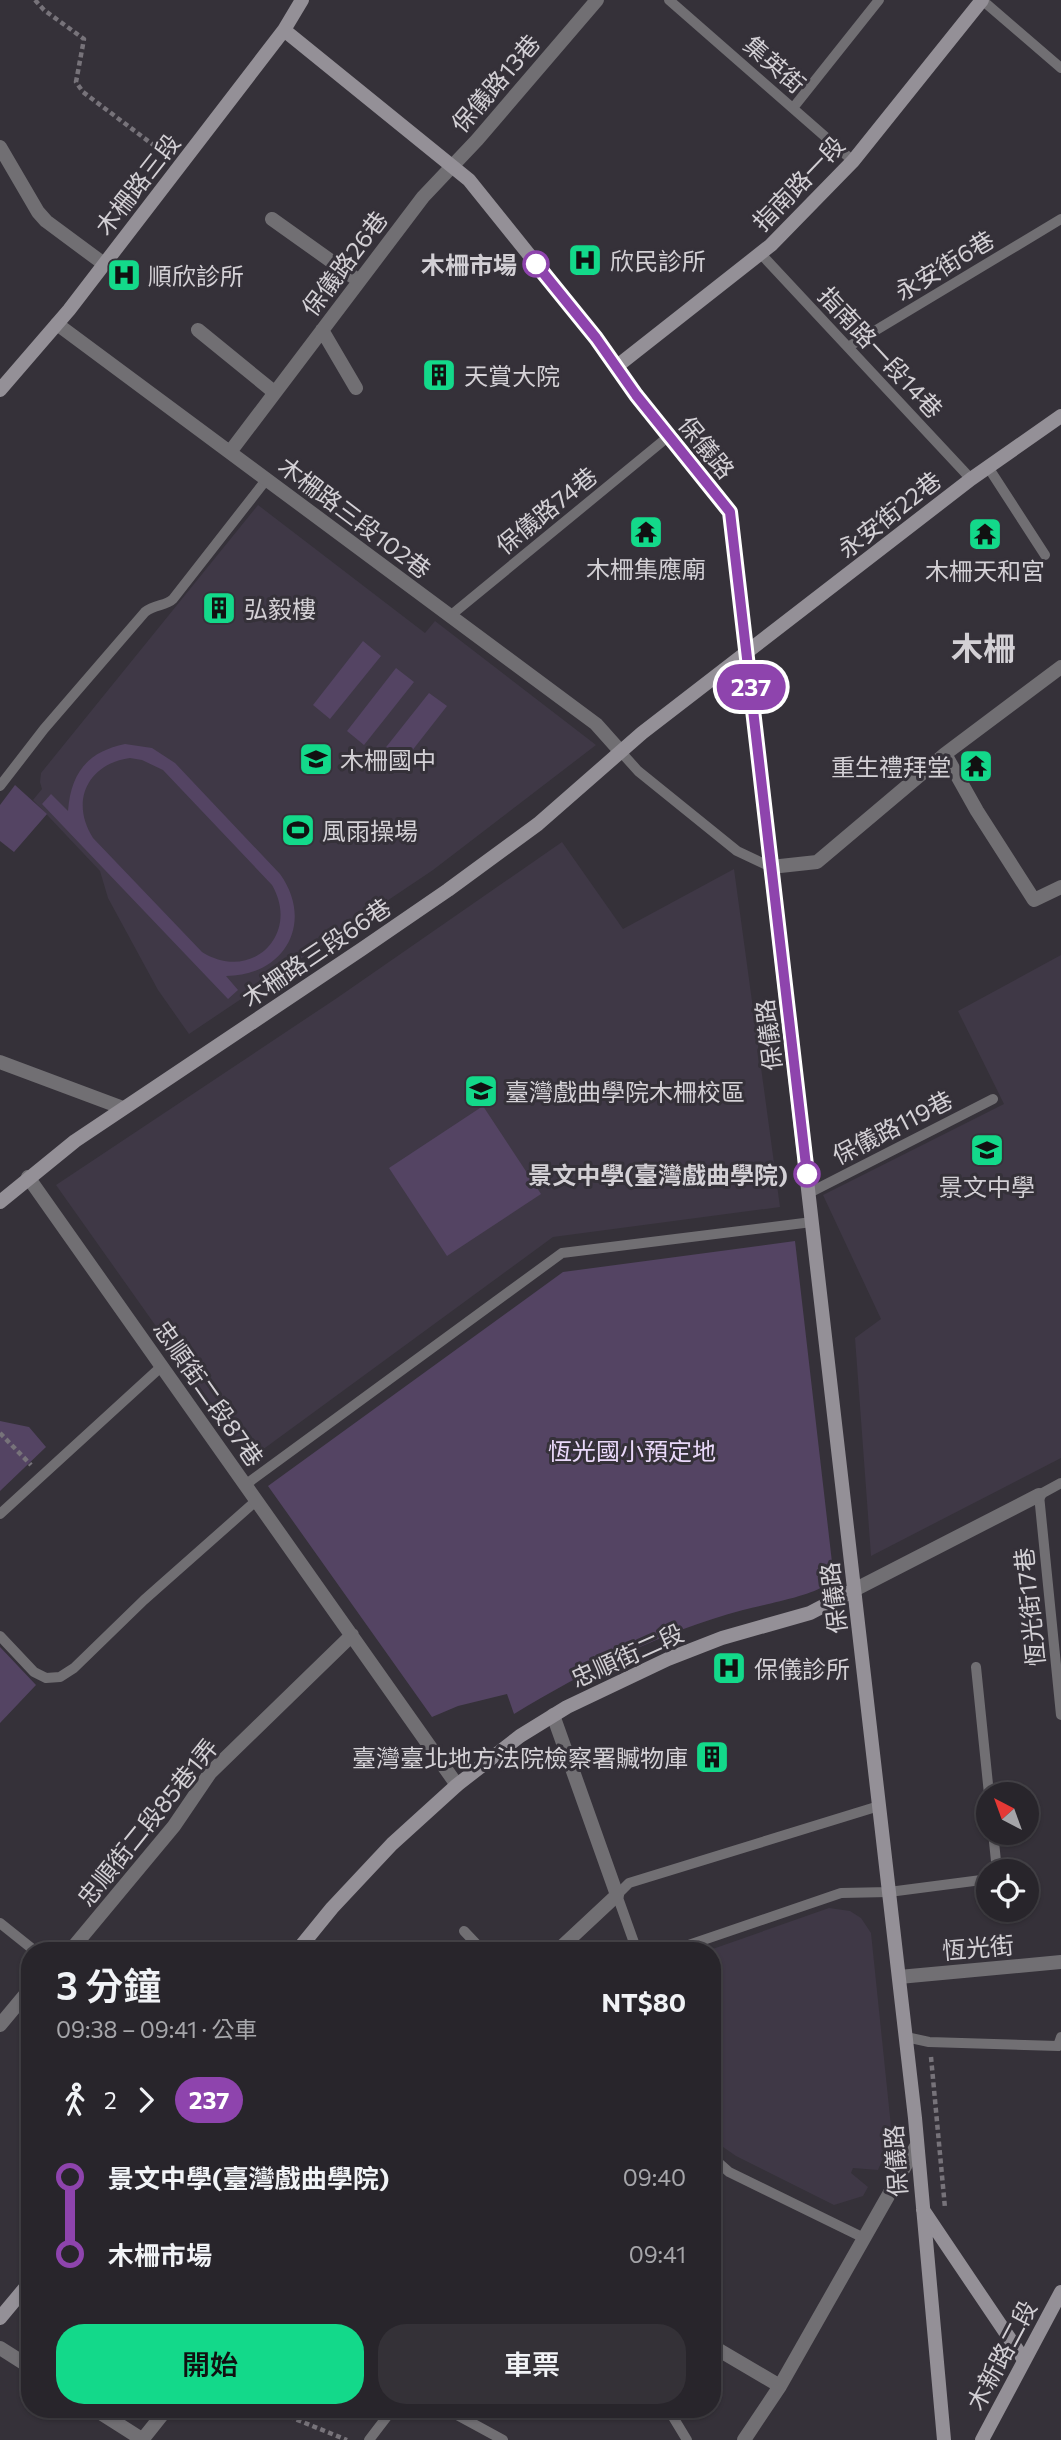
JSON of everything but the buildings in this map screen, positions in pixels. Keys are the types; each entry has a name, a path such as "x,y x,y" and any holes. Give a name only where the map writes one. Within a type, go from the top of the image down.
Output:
{"street":[{"name":"木柵路三段","path":"0,390 104,264 284,30 302,0"},
{"name":"保儀路13巷","path":"452,164 477,140 597,0"},
{"name":"指南路一段","path":"616,367 761,254 853,161 982,0"},
{"name":"保儀路","path":"284,30 452,164 485,198 730,512 906,2037 944,2440"},
{"path":"0,147 46,221 104,264"},
{"name":"保儀路26巷","path":"230,452 359,281 452,164"},
{"path":"272,219 359,281"},
{"name":"木柵路三段102巷","path":"57,324 596,724 621,752"},
{"path":"198,330 274,392"},
{"path":"322,330 356,388"},
{"name":"永安街22巷","path":"747,652 971,479 1061,415"},
{"path":"621,752 747,652"},
{"path":"771,867 817,862 945,754 1061,667"},
{"name":"木柵路三段66巷","path":"0,1202 28,1177 123,1108 448,890 538,824 621,752"},
{"path":"945,754 977,811 1034,900 1061,887"},
{"path":"0,1062 123,1108"},
{"name":"忠順街二段87巷","path":"28,1177 457,1785"},
{"name":"忠順街二段","path":"304,1942 392,1844 457,1785 520,1736 553,1715 620,1680 668,1659 722,1638 810,1613 1039,1495"},
{"name":"忠順街二段85巷1弄","path":"77,1942 174,1826 210,1773 352,1635"},
{"path":"553,1715 617,1895 567,1942"},
{"name":"恆光街","path":"899,1977 1061,1962"},
{"path":"0,2025 21,2000"},
{"path":"744,2440 780,2386 917,2145"},
{"path":"922,2209 1024,2360"},
{"name":"木新路二段","path":"982,2440 1061,2292"},
{"path":"0,2318 21,2293"},
{"path":"0,2348 21,2361"},
{"path":"721,2351 780,2386"},
{"path":"108,2418 142,2440 160,2418"}],"lane":[{"path":"793,108 879,0"},
{"path":"982,0 1061,68"},
{"name":"集英街","path":"672,1 853,161"},
{"name":"永安街6巷","path":"848,347 1061,219"},
{"name":"指南路一段14巷","path":"761,254 971,479"},
{"name":"保儀路74巷","path":"450,616 669,436"},
{"path":"988,467 1045,555"},
{"path":"0,786 44,729 145,612 155,605 168,603 173,599 266,480"},
{"name":"木柵路三段102巷","path":"621,752 638,771 737,851 771,867"},
{"name":"保儀路119巷","path":"809,1193 993,1099"},
{"path":"245,1485 562,1253 812,1222"},
{"path":"0,1514 162,1366"},
{"path":"1039,1495 1061,1483"},
{"name":"恆光街17巷","path":"1039,1495 1061,1715"},
{"path":"0,1636 34,1672 46,1678 60,1677 74,1668 144,1600 257,1500"},
{"path":"976,1667 988,1782"},
{"path":"634,1942 617,1895 629,1883 879,1806"},
{"path":"697,1942 841,1893 889,1892 976,1882"},
{"path":"0,1923 24,1942"},
{"path":"464,1931 474,1942"},
{"path":"906,2037 929,2042 1058,2046 1061,2037"},
{"path":"721,2165 729,2172 864,2238"},
{"path":"369,2440 386,2418"},
{"path":"463,2418 503,2440"},
{"path":"674,2418 687,2440"}],"path":[{"path":"34,0 84,39 76,82 83,92 180,164"},
{"path":"0,1433 41,1476"},
{"path":"929,2042 944,2205 948,2218"},
{"path":"293,2418 347,2440"}],"shaded area":[{"name":"木柵國中","path":"258,505 425,633 435,621 596,745 433,870 189,1034 158,990 108,898 100,871 33,800 42,789 41,773"},
{"name":"臺灣戲曲學院木柵校區","path":"562,842 623,929 734,869 780,1207 553,1237 250,1459 56,1185 337,998"},
{"name":"景文中學","path":"1061,955 1061,1458 871,1556 855,1338 881,1319 823,1195 1004,1104 958,1011"},
{"path":"829,1908 850,1911 861,1918 871,1933 892,2136 878,2170 853,2168 851,2173 868,2187 863,2196 834,2205 736,2156 721,2144 721,1946"}],"green space":[{"path":"363,641 381,656 330,719 313,705"},
{"path":"396,668 414,682 364,745 347,731"},
{"path":"429,693 447,706 397,770 379,756"},
{"path":"125,744 152,748 175,763 280,874 290,892 294,928 288,943 278,957 264,967 246,974 226,976 238,990 228,999 42,804 51,794 68,811 73,786 83,766 100,752","holes":["130,758 142,760 163,770 272,885 279,904 280,921 276,936 266,949 253,958 238,962 220,960 202,952 93,838 83,811 83,798 93,776 115,762"]},
{"path":"15,785 47,814 14,852 0,841 0,805"},
{"path":"483,1106 541,1194 447,1256 389,1168"},
{"name":"恆光國小預定地","path":"795,1241 833,1571 828,1582 809,1593 713,1619 654,1641 569,1682 514,1714 507,1694 458,1706 432,1717 268,1486 563,1272"},
{"path":"0,1421 29,1427 46,1447 0,1491"},
{"path":"0,1647 36,1685 0,1723"}],"bus line":[{"name":"237","path":"536,264 730,512 807,1174"}],"place":[{"name":"欣民診所","path":"585,260"},
{"name":"木柵市場","path":"536,264"},
{"name":"順欣診所","path":"124,275"},
{"name":"天賞大院","path":"439,375"},
{"name":"木柵集應廟","path":"646,532"},
{"name":"木柵天和宮","path":"985,534"},
{"name":"弘毅樓","path":"219,608"},
{"name":"木柵國中","path":"316,759"},
{"name":"重生禮拜堂","path":"976,766"},
{"name":"風雨操場","path":"298,830"},
{"name":"臺灣戲曲學院木柵校區","path":"481,1091"},
{"name":"景文中學","path":"987,1150"},
{"name":"景文中學(臺灣戲曲學院)","path":"807,1174"},
{"name":"保儀診所","path":"729,1668"},
{"name":"臺灣臺北地方法院檢察署贓物庫","path":"712,1757"}],"district":[{"name":"木柵","path":"983,647"}]}
